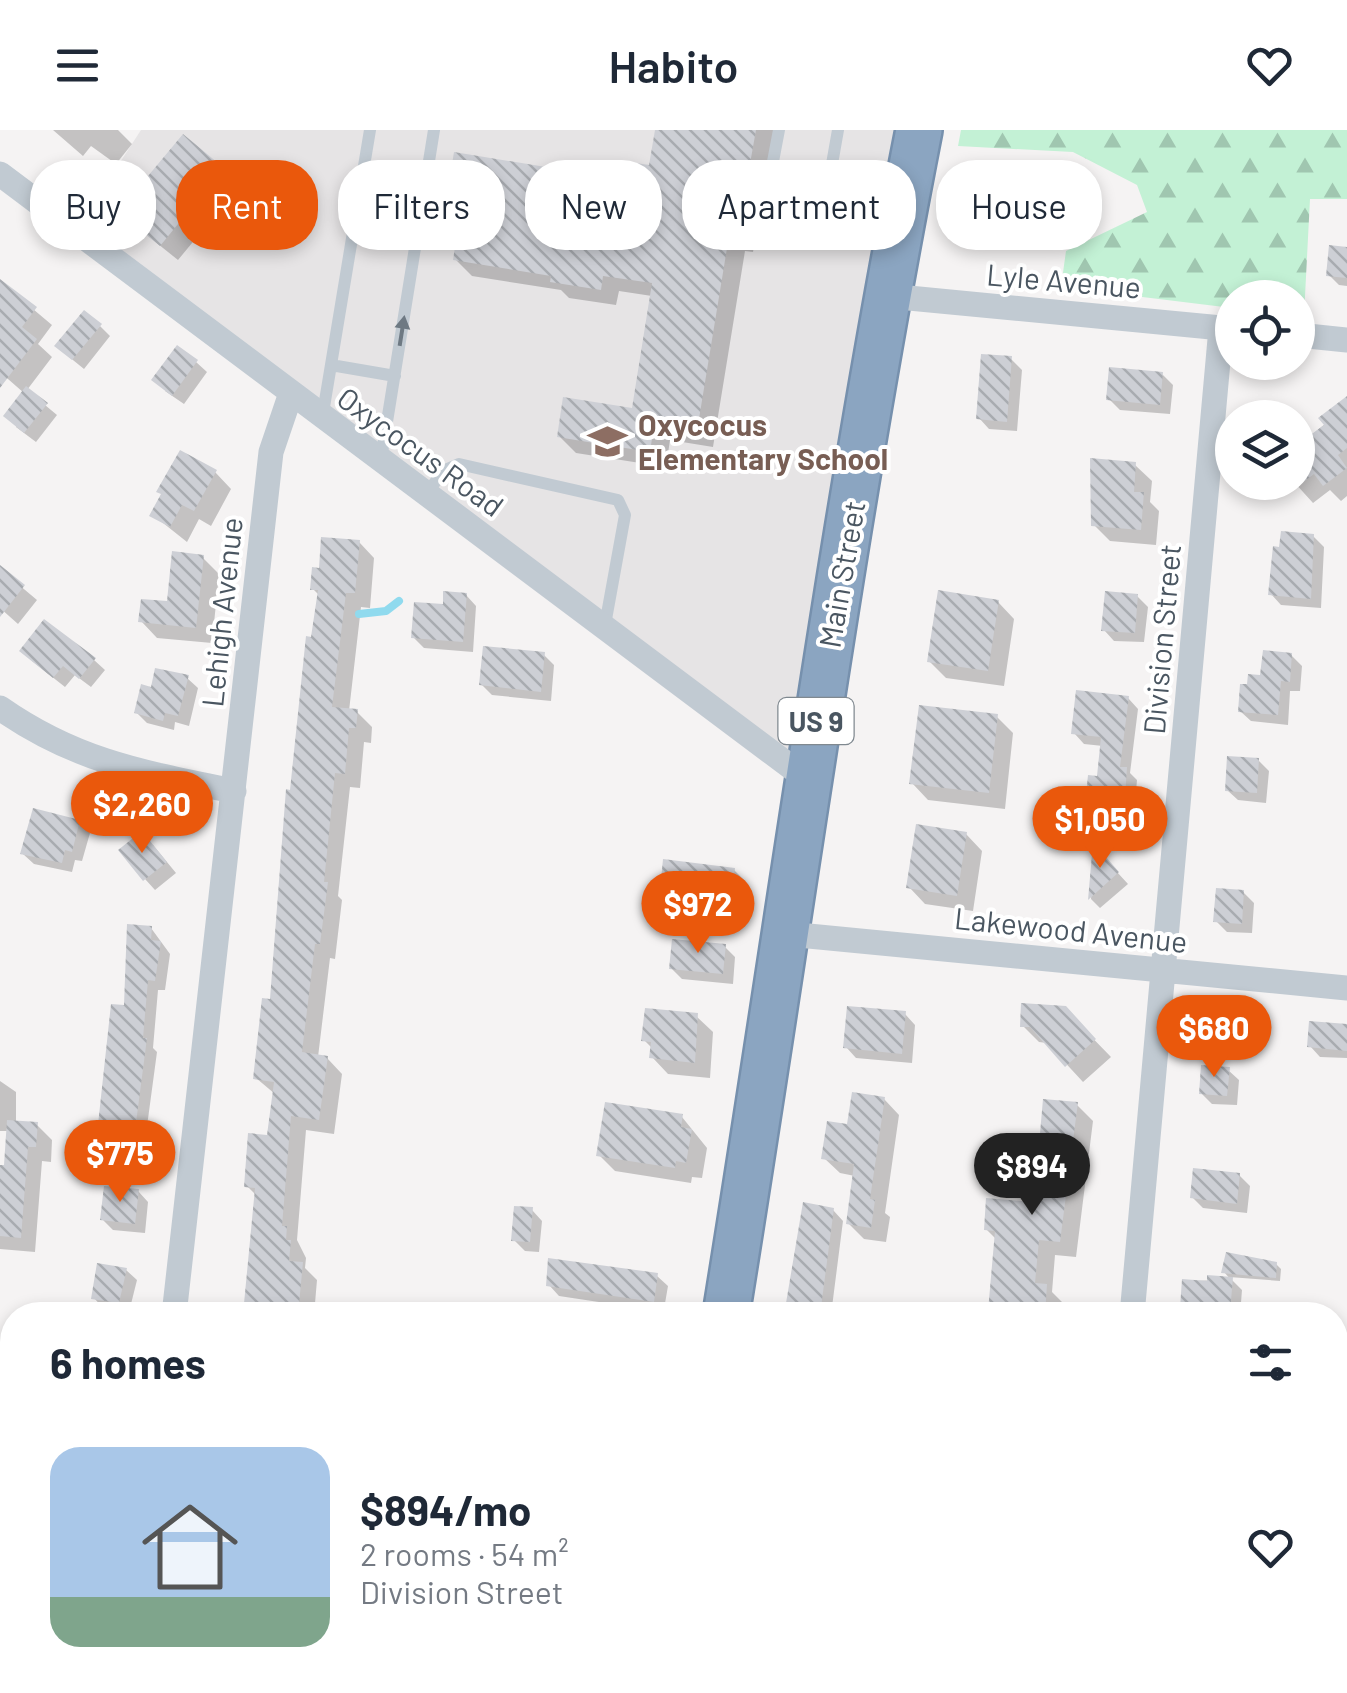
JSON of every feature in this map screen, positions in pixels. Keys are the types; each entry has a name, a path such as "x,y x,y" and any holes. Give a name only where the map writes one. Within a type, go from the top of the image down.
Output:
{"highway":[{"name":"Main Street","path":"913,160 919,130"},
{"name":"Main Street","path":"728,1302 788,934 806,778 896,250"}],"street":[{"name":"Oxycocus Road","path":"0,174 290,396 605,625 806,778"},
{"name":"Lyle Avenue","path":"888,296 1215,327"},
{"path":"1315,337 1347,340"},
{"name":"Division Street","path":"1133,1302 1222,380"},
{"name":"Lehigh Avenue","path":"175,1302 271,452 290,396"},
{"path":"0,708 51,742 85,758 234,791"},
{"name":"Lakewood Avenue","path":"788,934 1347,988"}],"lane":[{"path":"322,419 370,130"},
{"path":"381,462 434,130"},
{"path":"774,160 778,130"},
{"path":"833,160 838,130"},
{"path":"331,365 394,376"},
{"path":"426,495 443,471 459,464 618,500 625,515 605,625"}],"shaded area":[{"name":"Oxycocus Elementary School","path":"141,130 919,130 914,160 682,160 682,250 898,250 807,779 103,250 156,250 156,160 122,160"}],"green space":[{"path":"961,130 1347,130 1347,199 1310,199 1306,280 1215,280 1215,306 1061,287 1066,251 1102,250 1102,234 1147,212 1137,185 1102,167 1102,160 1089,160 1073,152 958,146"}],"building":[{"path":"655,130 756,130 751,160 682,160 682,250 727,250 697,431 654,425 650,452 557,437 563,397 632,408 652,283 603,276 601,290 550,282 551,276 453,260 455,250 505,250 505,160 525,164 525,250 662,250 662,160 650,160"},
{"path":"183,134 214,160 176,160 176,226 160,246 156,243 156,166"},
{"path":"454,152 503,160 453,160"},
{"path":"1329,245 1347,247 1347,278 1326,276"},
{"path":"0,279 37,307 22,327 37,339 0,388"},
{"path":"84,310 102,324 72,360 54,346"},
{"path":"177,345 198,360 172,396 151,380"},
{"path":"981,354 1012,356 1007,422 976,419"},
{"path":"1109,367 1163,372 1160,405 1106,400"},
{"path":"26,386 48,403 24,433 3,416"},
{"path":"1347,396 1347,448 1338,455 1347,468 1323,486 1315,475 1315,432 1324,425 1318,418"},
{"path":"180,450 217,470 194,511 182,505 170,527 149,516 161,494 156,492"},
{"path":"1090,458 1136,462 1134,492 1144,492 1141,530 1091,526"},
{"path":"1281,531 1314,534 1311,599 1268,595 1273,546 1279,547"},
{"path":"321,537 360,540 355,593 346,593 332,707 358,709 356,728 349,728 345,774 335,773 324,882 328,882 320,944 315,944 302,1052 328,1056 319,1120 291,1116 282,1226 287,1226 286,1240 291,1240 289,1261 303,1262 299,1302 244,1302 255,1188 244,1187 248,1133 267,1135 274,1082 253,1079 262,998 270,999 286,789 290,790 306,636 311,637 318,590 310,590 312,567 319,568"},
{"path":"172,551 204,555 196,628 138,622 141,599 167,601"},
{"path":"0,565 25,585 0,617"},
{"path":"938,590 999,600 988,671 927,662"},
{"path":"443,591 467,593 463,642 411,638 414,602 443,604"},
{"path":"1105,591 1138,594 1135,633 1101,631"},
{"path":"44,619 96,658 79,679 63,666 53,678 19,651"},
{"path":"483,646 545,652 541,692 479,685"},
{"path":"1263,650 1292,653 1290,682 1281,681 1278,715 1238,712 1240,684 1247,684 1248,674 1260,675"},
{"path":"155,668 189,675 178,716 165,713 163,721 134,713 141,684 151,687"},
{"path":"1076,690 1129,696 1120,767 1127,767 1123,828 1095,826 1096,806 1085,805 1088,775 1097,776 1101,737 1071,734"},
{"path":"919,705 998,714 989,793 909,784"},
{"path":"1227,756 1259,758 1257,793 1225,791"},
{"path":"33,808 80,820 72,852 65,850 62,863 20,854"},
{"path":"916,824 967,832 957,896 906,888"},
{"path":"142,831 167,862 143,881 118,850"},
{"path":"1093,842 1119,872 1088,900"},
{"path":"663,859 735,868 732,898 683,893 684,882 661,880"},
{"path":"1216,888 1244,890 1242,924 1213,922"},
{"path":"127,924 152,926 151,940 161,941 155,981 148,980 143,1038 147,1038 133,1146 96,1143 111,1004 124,1005"},
{"path":"672,939 726,944 723,974 669,969"},
{"path":"1021,1003 1066,1006 1096,1039 1065,1067 1030,1027 1020,1027"},
{"path":"847,1006 906,1011 902,1054 843,1048"},
{"path":"645,1008 698,1013 695,1063 649,1058 651,1042 641,1041"},
{"path":"1309,1021 1347,1024 1347,1051 1307,1047"},
{"path":"1201,1065 1230,1067 1227,1096 1199,1094"},
{"path":"852,1092 885,1097 870,1199 875,1200 871,1228 846,1224 854,1164 821,1159 827,1121 847,1124"},
{"path":"1043,1099 1078,1102 1060,1242 1039,1240 1035,1283 1047,1284 1046,1302 989,1302 995,1231 984,1230 986,1198 1034,1202"},
{"path":"605,1102 683,1114 681,1127 692,1129 686,1163 676,1161 675,1168 596,1156"},
{"path":"7,1120 38,1122 36,1147 28,1147 21,1238 0,1236 0,1165 4,1165"},
{"path":"1193,1168 1240,1173 1237,1204 1190,1198"},
{"path":"104,1186 139,1189 135,1224 100,1220"},
{"path":"803,1202 834,1208 822,1302 786,1302"},
{"path":"514,1206 533,1207 530,1242 511,1241"},
{"path":"1226,1252 1277,1262 1276,1278 1221,1273"},
{"path":"548,1258 658,1273 654,1302 546,1286"},
{"path":"97,1263 127,1268 119,1302 91,1299"},
{"path":"1207,1275 1233,1277 1231,1302 1180,1302 1182,1279 1207,1281"}],"waterway":[{"path":"359,614 386,611 399,601"}],"place":[{"name":"Oxycocus Elementary School","path":"608,441"}]}
